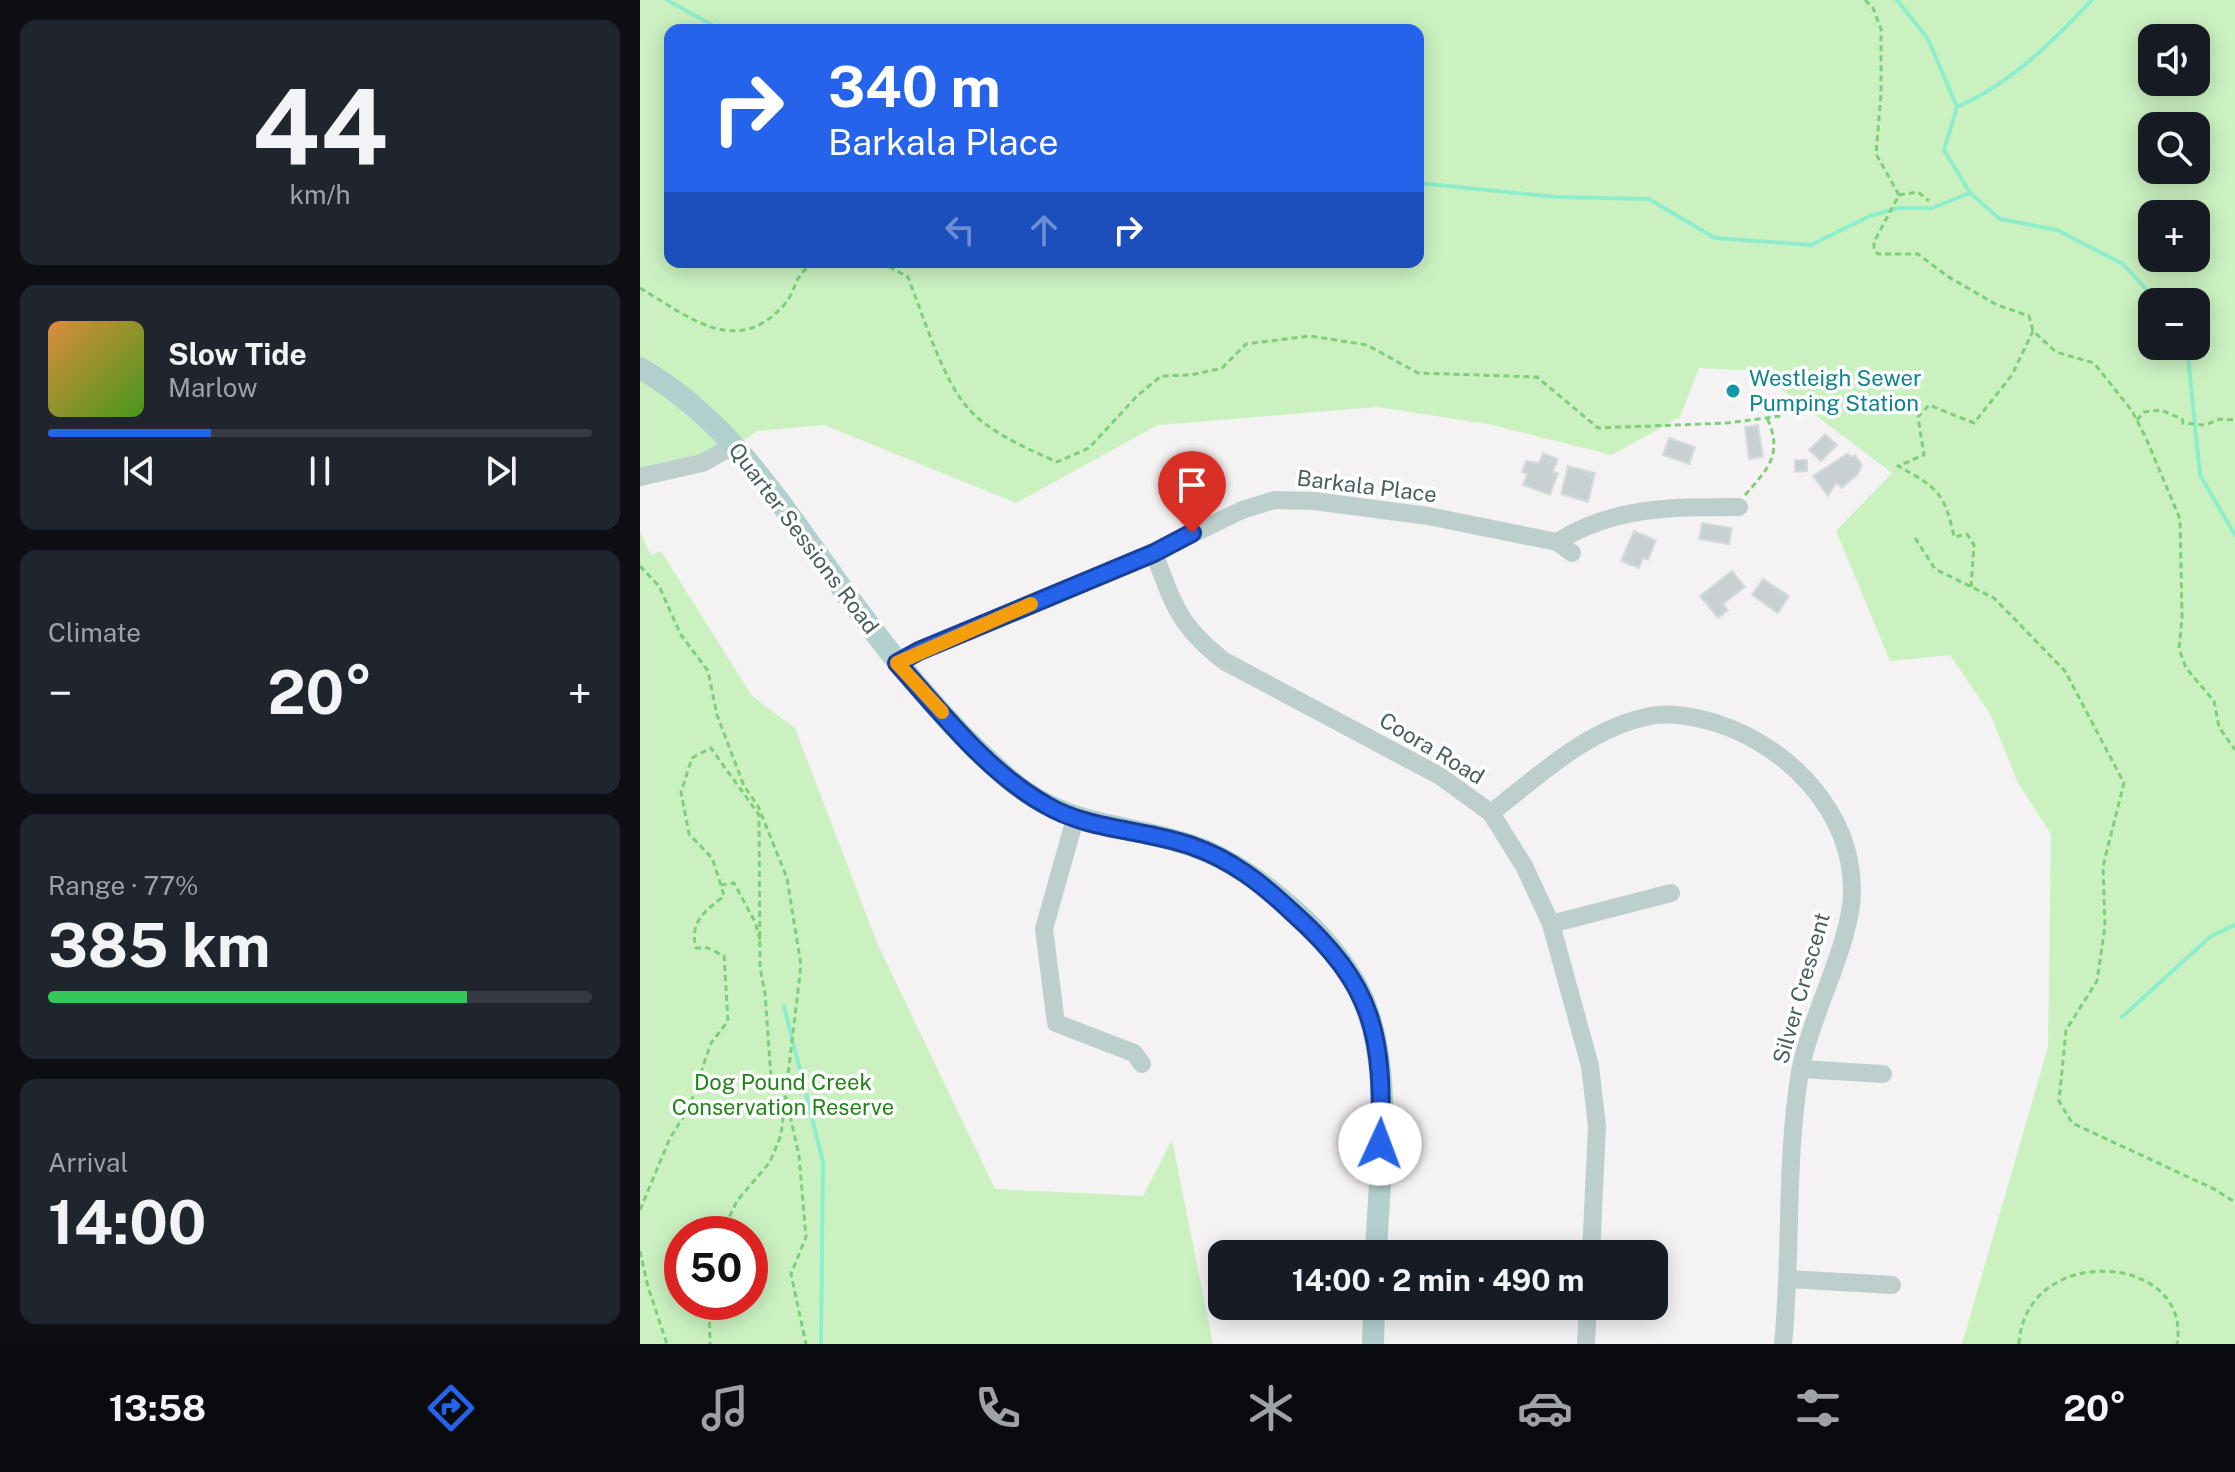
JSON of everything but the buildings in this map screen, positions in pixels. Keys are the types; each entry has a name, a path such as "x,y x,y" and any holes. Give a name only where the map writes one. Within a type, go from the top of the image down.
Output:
{"main road":[{"name":"Quarter Sessions Road","path":"640,368 680,392 735,445 897,663 1011,781 1047,806 1075,819 1189,845 1228,860 1260,882 1314,931 1348,972 1369,1013 1379,1052 1382,1088 1377,1240"},
{"path":"1373,1344 1374,1320"}],"street":[{"path":"640,477 702,463 735,445"},
{"name":"Barkala Place","path":"897,663 1154,553 1212,523 1274,500 1314,501 1428,516 1564,548 1609,516 1690,507 1739,507"},
{"name":"Coora Road","path":"1154,553 1177,613 1195,638 1224,661 1440,776 1491,813 1524,866 1551,924 1595,1094 1597,1126 1592,1240"},
{"name":"Silver Crescent","path":"1491,813 1572,750 1609,728 1653,715 1696,717 1736,730 1771,750 1806,779 1830,811 1847,856 1852,892 1842,937 1813,1020 1801,1069 1792,1128 1789,1279 1783,1344"},
{"path":"1075,819 1044,929 1056,1023 1134,1053 1142,1064"},
{"path":"1551,924 1671,893"},
{"path":"1801,1069 1883,1074"},
{"path":"1789,1279 1892,1285"},
{"path":"1586,1344 1587,1320"}],"path":[{"path":"1865,0 1873,8 1881,29 1876,154 1899,195"},
{"path":"1899,195 1918,192 1929,201"},
{"path":"1899,195 1874,242 1874,250 1878,254 1918,254 1947,276 1992,302 2029,316 2033,331 2056,352 2094,363 2137,420 2180,519 2182,617 2179,649 2186,668 2214,701 2219,727 2235,750"},
{"path":"640,288 716,331 755,329 785,304 804,268"},
{"path":"891,268 908,277 939,358 967,407 1016,444 1057,462 1089,448 1137,396 1161,376 1191,375 1222,368 1246,344 1310,336 1367,345 1418,373 1537,377 1598,428 1727,423 1781,416"},
{"path":"1971,587 1974,545 1967,534 1954,537 1949,514 1934,486 1898,466 1924,455 1918,417 1929,405 1974,423 2012,375 2033,331"},
{"path":"2137,420 2144,412 2161,410 2182,419 2183,423 2205,425 2220,419 2235,420"},
{"path":"1739,507 1746,493 1766,474 1771,461 1774,444 1767,418"},
{"path":"1915,538 1935,569 1994,598 2065,671 2124,783 2103,866 2105,926 2097,981 2066,1030 2059,1101 2072,1123 2214,1189 2235,1202"},
{"path":"640,566 659,586 681,635 708,671 717,715 744,786 758,806 787,878 801,965 781,1135 770,1162 737,1201 730,1216"},
{"path":"640,1210 670,1138 689,1108 711,1043 728,1021 724,956 708,948 696,948 694,926 702,913 724,896 712,858 689,834 681,792 692,758 711,748 759,815 760,968 765,993 771,1078 787,1100 799,1156 806,1237 791,1274 806,1344"},
{"path":"721,885 734,883 755,922 761,944"},
{"path":"640,1251 667,1344"},
{"path":"2019,1344 2020,1324 2039,1295 2065,1276 2094,1271 2134,1276 2156,1285 2175,1308 2177,1344"},
{"path":"709,1320 710,1344"}],"green space":[{"path":"640,0 2235,0 2235,1344 1962,1344 2048,1047 2051,834 2018,783 1990,714 1950,655 1890,661 1836,531 1892,473 1757,371 1699,368 1680,417 1612,455 1488,424 1377,407 1158,425 1016,503 824,425 757,431 743,441 733,456 640,487"},
{"name":"Dog Pound Creek Conservation Reserve","path":"640,532 651,555 661,551 752,696 795,728 878,945 995,1189 1143,1196 1172,1140 1213,1344 640,1344"}],"waterway":[{"path":"667,0 710,24"},
{"path":"1897,0 1928,39 1957,107"},
{"path":"2092,0 2013,74 1957,107 1944,150 1970,193 2000,219 2057,230 2123,264 2145,288"},
{"path":"1424,184 1556,197 1649,199 1715,238 1811,245 1870,216 1898,208 1932,208 1970,193"},
{"path":"2188,360 2200,475 2235,535"},
{"path":"2122,1017 2211,936 2235,925"},
{"path":"784,1006 823,1162 821,1344"}],"slow traffic":[{"path":"942,712 897,663 1031,604"}],"place":[{"name":"Westleigh Sewer Pumping Station","path":"1733,391"}],"route":[{"path":"1192,533 1154,553 897,663 989,761 1047,806 1075,819 1189,845 1228,860 1260,882 1314,931 1353,978 1369,1013 1379,1052 1382,1088 1380,1144"}]}
